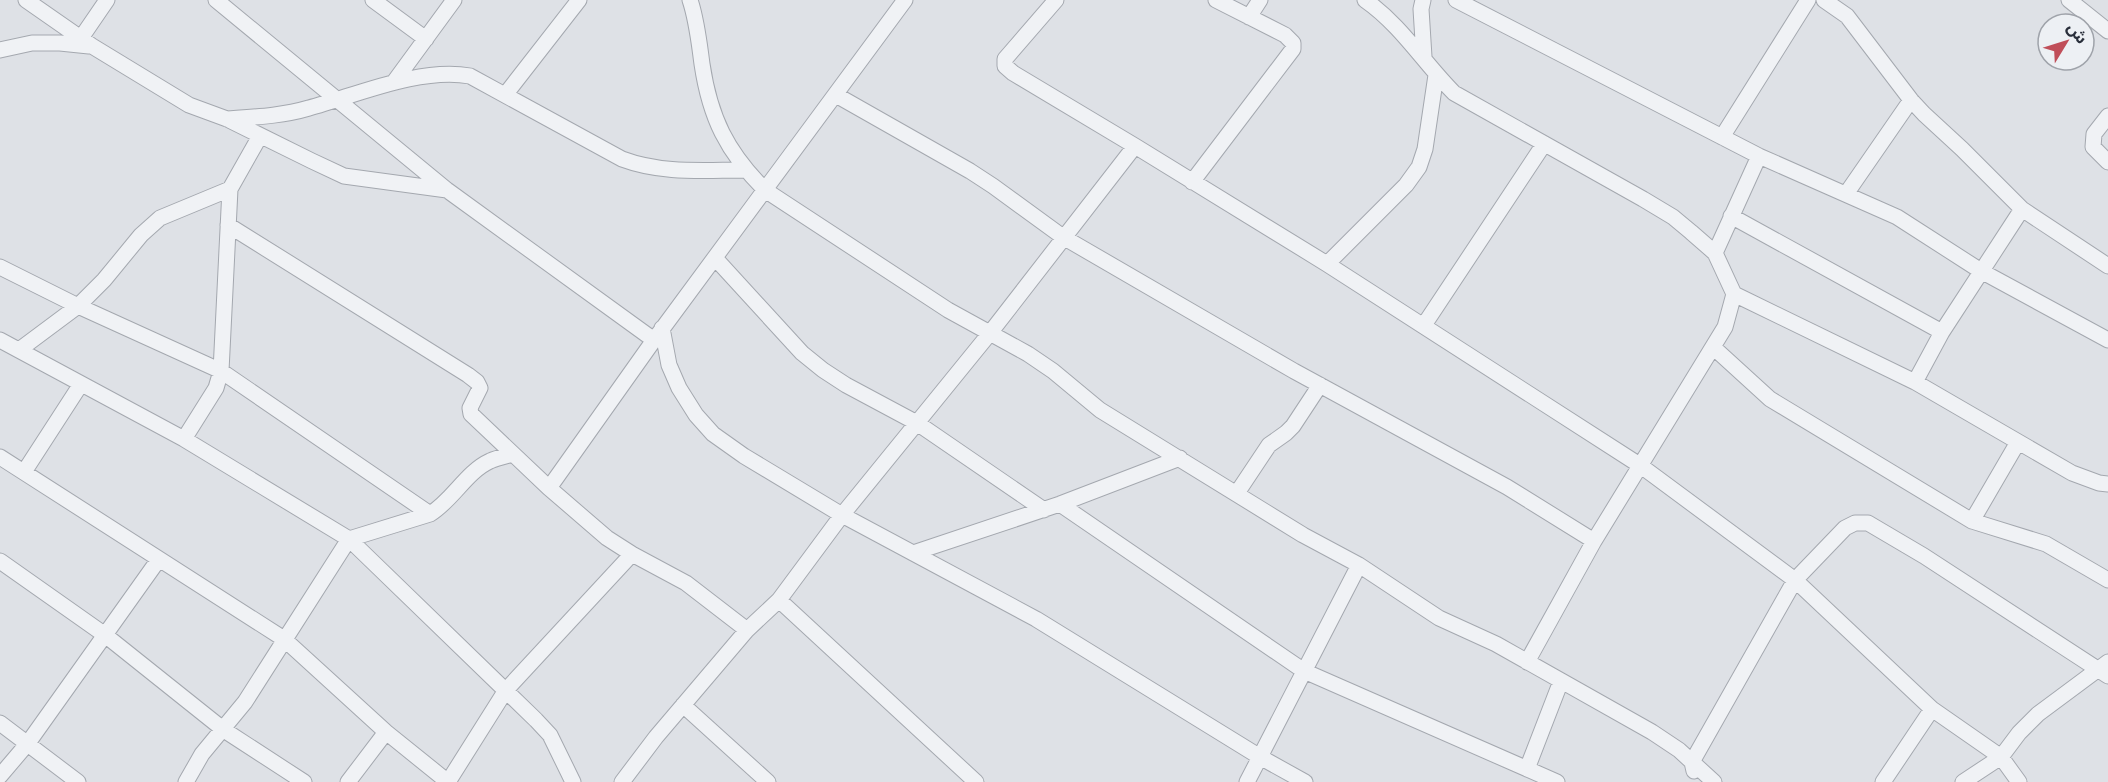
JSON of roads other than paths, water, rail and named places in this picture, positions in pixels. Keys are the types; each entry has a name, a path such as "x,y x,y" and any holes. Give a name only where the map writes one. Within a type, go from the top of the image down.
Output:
{"street":[{"path":"26,0 87,42 189,105 227,119 344,176 447,190"},
{"path":"87,42 107,0"},
{"path":"216,0 447,190 658,334 676,380 696,415 713,434 744,456 842,515 1036,619 1260,757 1305,782"},
{"path":"373,0 426,39"},
{"path":"394,82 454,0"},
{"path":"505,95 579,0"},
{"path":"690,0 697,22 708,98 717,126 744,170 765,190 948,310 1028,354 1053,371 1100,410 1303,535 1359,565 1439,618 1496,644 1652,732 1679,750 1714,782"},
{"path":"549,488 658,334 905,0"},
{"path":"1056,0 1005,59 1005,66 1012,73 1327,264 1641,466 1795,580 1932,709 2001,757 2019,782"},
{"path":"1192,182 1293,49 1293,43 1285,35 1216,0"},
{"path":"1249,17 1260,0"},
{"path":"1365,0 1387,18 1454,93 1673,217 1715,253 1734,294 1915,382 2072,473 2108,484"},
{"path":"1423,0 1421,9 1424,57"},
{"path":"1456,0 1759,156 1897,217 1981,272 2108,340"},
{"path":"1722,137 1808,0"},
{"path":"1824,0 1847,16"},
{"path":"1841,0 1847,16 1911,100 2022,209 2108,266"},
{"path":"2069,0 2108,31"},
{"path":"0,50 32,43 87,42"},
{"path":"227,119 279,115 394,82 453,73 470,76 622,159 641,166 663,170 744,170"},
{"path":"1327,264 1406,185 1419,167 1425,149 1436,75"},
{"path":"836,95 986,181 1063,237 1320,385 1507,487 1594,542"},
{"path":"1846,194 1911,100"},
{"path":"2108,116 2094,134 2093,147 2108,162"},
{"path":"184,440 216,388 221,371 230,189 261,136"},
{"path":"1424,325 1544,144"},
{"path":"622,782 656,737 747,630 779,600 842,515 990,333 1135,146"},
{"path":"1715,253 1759,156"},
{"path":"19,350 78,306 104,280 141,235 160,218 230,189"},
{"path":"1915,382 1942,332 2022,209"},
{"path":"1731,216 1942,332"},
{"path":"228,225 477,382 480,388 470,408 471,414 549,488 607,538 686,583 747,630"},
{"path":"715,258 802,353 846,385 917,423 1044,510"},
{"path":"0,267 78,306 221,371 430,514"},
{"path":"1527,662 1594,542 1725,327 1734,294"},
{"path":"0,340 184,440 349,539 550,735 573,782"},
{"path":"1713,346 1770,399 1972,521 2046,544 2108,580"},
{"path":"24,472 81,384"},
{"path":"1237,493 1269,444 1287,433 1320,385"},
{"path":"1972,521 2018,442"},
{"path":"186,782 202,754 245,702 349,539 430,514 441,507 477,469 490,461 513,454"},
{"path":"0,457 284,639 387,732 448,782 506,690 632,554"},
{"path":"913,553 1044,510 1180,458"},
{"path":"1060,504 1304,671 1557,782"},
{"path":"1698,782 1692,762 1795,580 1845,528 1855,523 1868,523 2105,669 2037,714 2001,757 1963,782"},
{"path":"0,776 28,743 159,559"},
{"path":"0,561 105,634 224,730 304,782"},
{"path":"1247,782 1359,565"},
{"path":"779,600 971,780"},
{"path":"1527,769 1561,681"},
{"path":"683,705 768,782"},
{"path":"1883,782 1932,709"},
{"path":"0,723 78,782"},
{"path":"348,782 387,732"}]}
